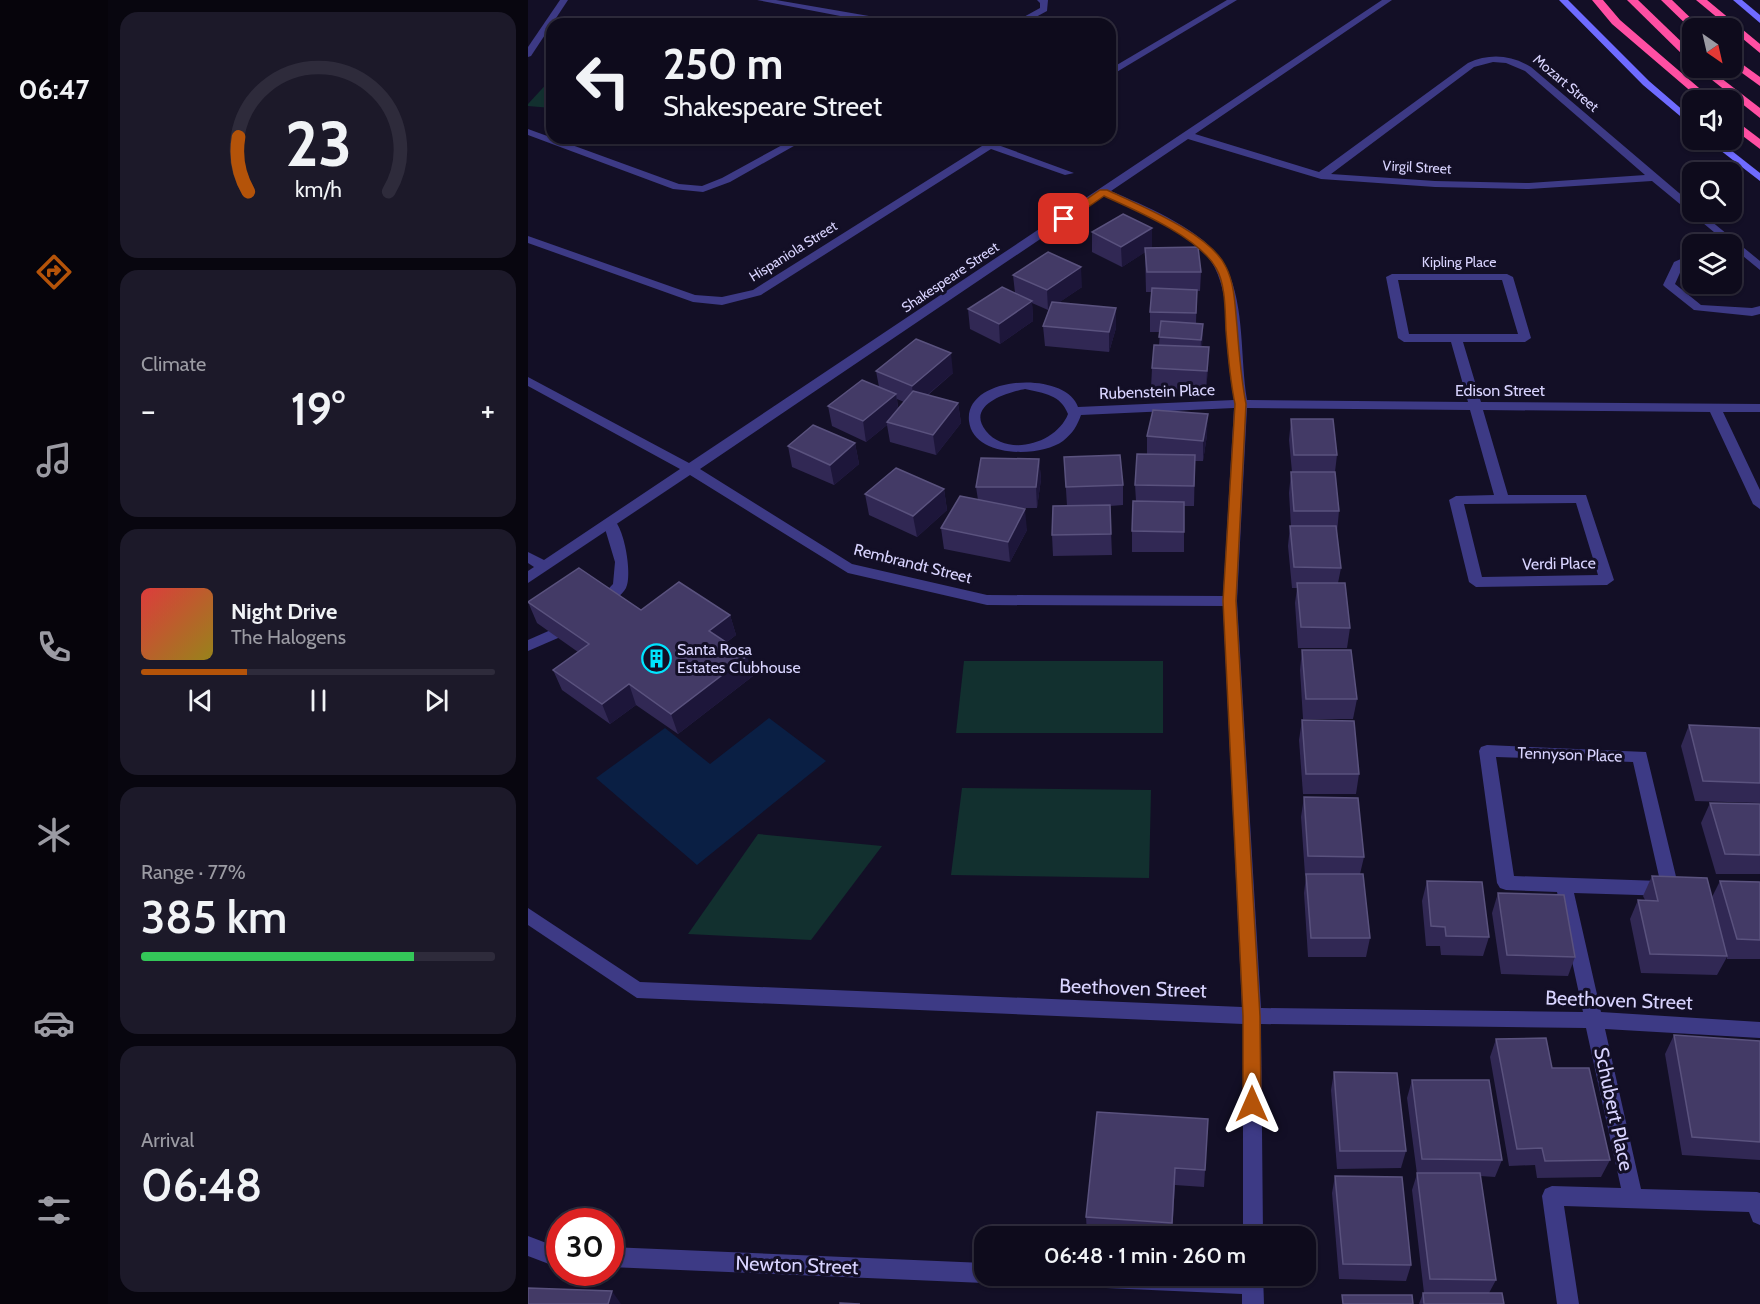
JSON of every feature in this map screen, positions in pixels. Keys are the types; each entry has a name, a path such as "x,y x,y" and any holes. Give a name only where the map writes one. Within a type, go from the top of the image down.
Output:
{"highway":[{"path":"1597,0 1616,22 1695,90"},
{"path":"1632,0 1682,48"},
{"path":"1666,0 1685,18"},
{"path":"1701,0 1760,50"},
{"path":"1742,68 1760,83"},
{"path":"1715,78 1760,114"},
{"path":"1742,130 1760,145"}],"main road":[{"path":"1563,0 1646,83 1682,114"},
{"path":"1737,0 1760,20"},
{"path":"1725,150 1760,178"}],"street":[{"path":"553,18 564,0"},
{"path":"761,0 864,18"},
{"path":"1027,18 1044,9 1045,2 1041,0"},
{"path":"1116,69 1233,0"},
{"name":"Shakespeare Street","path":"528,578 1389,0"},
{"path":"533,49 546,28"},
{"name":"Mozart Street","path":"1321,176 1471,65 1499,59 1516,62 1528,69 1682,202"},
{"path":"528,132 546,139"},
{"name":"Virgil Street","path":"1186,135 1321,176 1424,183 1529,186 1653,178"},
{"path":"561,144 677,187 703,189 726,180 792,144"},
{"path":"983,144 1069,173"},
{"name":"Hispaniola Street","path":"528,239 693,298 722,301 757,293 991,144"},
{"path":"1104,192 1155,215 1202,246 1221,267 1229,298 1240,404 1230,601 1252,1016 1253,1226"},
{"name":"Mozart Street","path":"1706,222 1719,234"},
{"name":"Mozart Street","path":"1742,253 1760,267"},
{"path":"1682,262 1678,264 1669,285 1698,308 1752,312 1760,310"},
{"name":"Kipling Place","path":"1392,277 1507,277 1525,338 1456,338 1404,338 1392,277"},
{"path":"1456,338 1502,499"},
{"name":"Rembrandt Street","path":"528,381 690,469 848,568 987,600 1230,601"},
{"path":"1025,385 1059,392 1070,400 1075,411 1074,423 1066,434 1052,442 1034,447 1015,448 998,444 983,437 975,426 974,415 980,404 991,394 1025,385"},
{"name":"Edison Street","path":"1240,404 1760,408"},
{"name":"Rubenstein Place","path":"1075,411 1240,404"},
{"path":"1714,408 1760,504"},
{"name":"Verdi Place","path":"1581,498 1607,580 1476,582 1456,500 1502,499 1581,498"},
{"path":"604,601 620,586 622,562 610,522"},
{"path":"528,557 545,567"},
{"path":"528,646 553,634"},
{"name":"Tennyson Place","path":"1488,751 1640,756 1670,889 1564,885 1506,883 1488,751"},
{"path":"1564,885 1595,1020"},
{"name":"Beethoven Street","path":"528,915 637,990 1252,1016 1595,1020 1760,1030"},
{"name":"Schubert Place","path":"1595,1020 1633,1198"},
{"name":"Schubert Place","path":"1568,1304 1552,1196 1757,1202 1760,1215"},
{"path":"528,1246 546,1253"},
{"name":"Newton Street","path":"624,1258 974,1273"},
{"path":"1220,1286 1253,1288"}],"green space":[{"path":"546,84 546,108 528,106"},
{"path":"964,661 1163,661 1163,733 956,733"},
{"path":"962,788 1151,790 1149,878 951,875"},
{"path":"758,834 882,846 811,940 688,934"}],"water":[{"path":"769,718 826,761 697,865 596,778 665,728 710,764"}],"building":[{"path":"1123,214 1152,228 1121,247 1092,232"},
{"path":"1198,247 1201,272 1147,272 1145,248"},
{"path":"1048,252 1081,267 1047,290 1013,275"},
{"path":"1002,287 1032,301 999,324 968,309"},
{"path":"1152,288 1197,290 1196,313 1150,312"},
{"path":"1052,302 1116,308 1109,332 1043,326"},
{"path":"1161,321 1203,324 1201,340 1159,337"},
{"path":"916,339 951,353 912,386 876,371"},
{"path":"1154,345 1209,347 1207,371 1152,368"},
{"path":"862,380 896,394 863,421 828,406"},
{"path":"913,391 958,403 933,435 887,422"},
{"path":"1153,410 1208,414 1203,441 1147,436"},
{"path":"1291,419 1333,419 1337,455 1294,455"},
{"path":"813,425 855,443 830,465 788,446"},
{"path":"1137,454 1195,455 1194,486 1135,485"},
{"path":"1120,455 1123,485 1066,487 1064,457"},
{"path":"981,458 1039,459 1036,487 976,487"},
{"path":"896,468 944,489 913,516 865,494"},
{"path":"1291,472 1335,472 1339,511 1294,511"},
{"path":"960,496 1025,509 1008,542 941,528"},
{"path":"1133,501 1184,502 1184,532 1132,531"},
{"path":"1110,505 1111,534 1052,535 1053,506"},
{"path":"1290,526 1336,526 1341,568 1294,567"},
{"name":"Santa Rosa Estates Clubhouse","path":"579,568 641,610 679,582 730,615 709,631 747,656 671,714 629,684 602,704 553,670 589,644 528,602"},
{"path":"1297,583 1345,583 1350,628 1301,627"},
{"path":"1302,650 1351,650 1357,699 1306,699"},
{"path":"1302,720 1354,721 1359,774 1306,774"},
{"path":"1689,725 1760,728 1760,783 1703,781"},
{"path":"1304,797 1358,798 1364,857 1308,856"},
{"path":"1710,803 1760,804 1760,855 1725,854"},
{"path":"1306,874 1363,874 1370,938 1311,938"},
{"path":"1652,876 1707,878 1727,956 1650,954 1638,900 1658,901"},
{"path":"1427,881 1482,882 1489,937 1446,936 1445,927 1431,926"},
{"path":"1720,881 1760,882 1760,940 1737,939"},
{"path":"1498,893 1564,895 1575,957 1507,955"},
{"path":"1674,1035 1760,1041 1760,1142 1692,1137"},
{"path":"1546,1038 1552,1068 1589,1068 1610,1160 1545,1161 1542,1148 1517,1149 1496,1039"},
{"path":"1334,1072 1397,1073 1406,1151 1340,1151"},
{"path":"1412,1080 1489,1080 1502,1160 1422,1159"},
{"path":"1097,1112 1208,1119 1205,1170 1175,1168 1172,1223 1086,1217"},
{"path":"1417,1173 1480,1173 1496,1280 1430,1279"},
{"path":"1335,1176 1402,1177 1411,1265 1343,1264"},
{"path":"528,1288 612,1291 608,1304 528,1304"},
{"path":"1423,1293 1502,1293 1504,1304 1424,1304"},
{"path":"1342,1295 1412,1295 1413,1304 1343,1304"}],"place":[{"name":"Santa Rosa Estates Clubhouse","path":"656,658"}],"route":[{"path":"1064,219 1104,192 1155,215 1202,246 1221,267 1229,298 1240,404 1230,601 1252,1016 1252,1104"}]}
